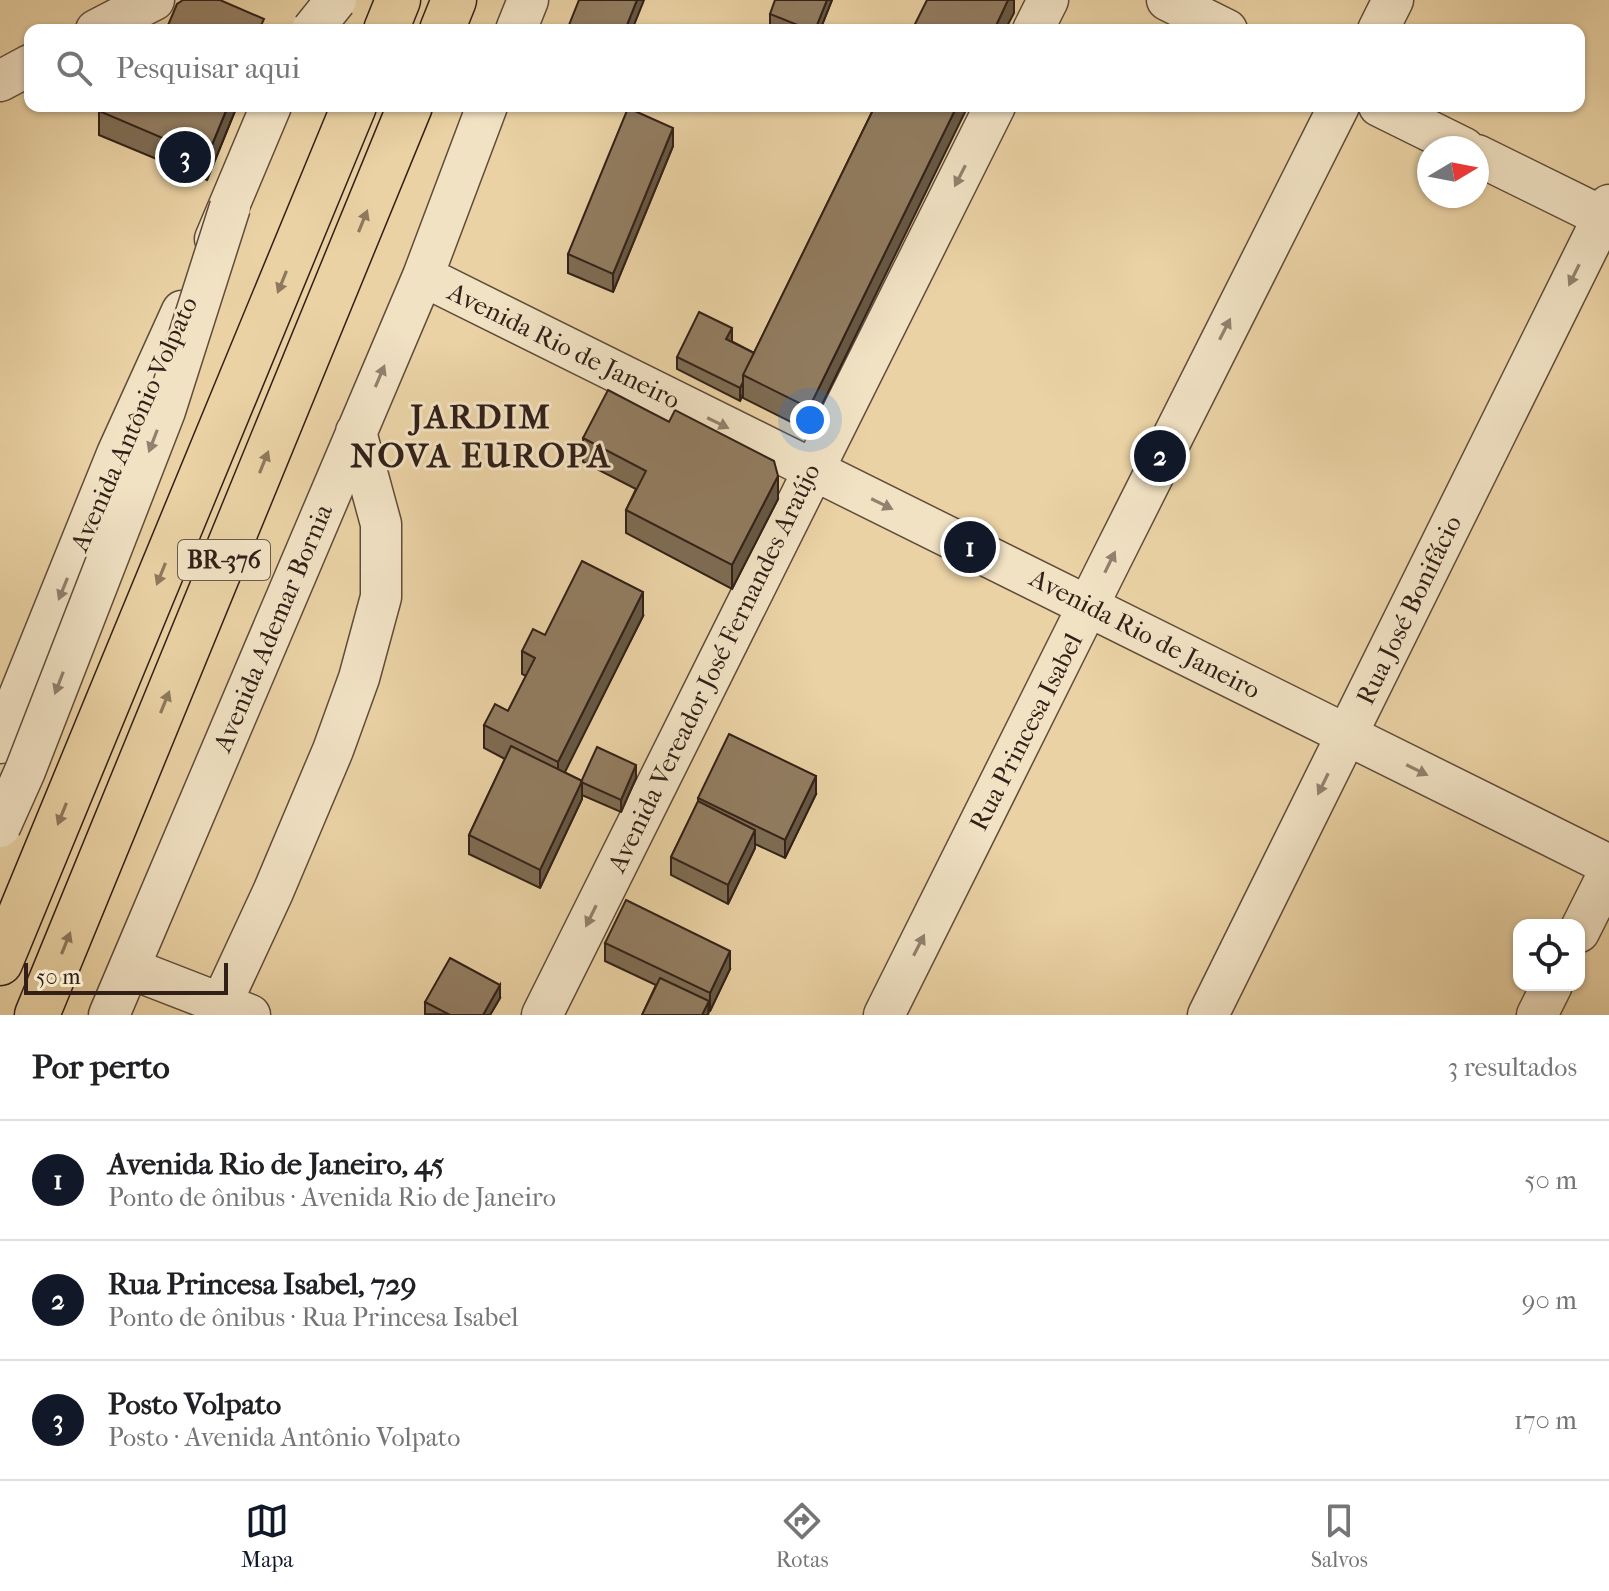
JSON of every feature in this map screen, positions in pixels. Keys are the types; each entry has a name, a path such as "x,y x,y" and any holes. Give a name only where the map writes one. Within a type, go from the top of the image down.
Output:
{"highway":[{"path":"388,24 398,0"},
{"path":"444,24 454,0"},
{"name":"BR-376","path":"0,963 352,112"},
{"name":"BR-376","path":"37,1015 408,112"}],"street":[{"path":"108,24 154,0"},
{"path":"305,24 315,0"},
{"path":"317,24 336,0"},
{"path":"1036,24 1048,0"},
{"path":"1167,0 1215,24"},
{"path":"1381,24 1393,0"},
{"name":"Avenida Antônio Volpato","path":"0,743 117,454 230,207 269,112"},
{"name":"Avenida Ademar Bornia","path":"109,1015 423,276 485,112"},
{"name":"Avenida Vereador José Fernandes Araújo","path":"542,1015 992,112"},
{"name":"Rua Princesa Isabel","path":"884,1015 1160,456 1336,112"},
{"path":"1391,112 1440,136"},
{"path":"1489,160 1607,214"},
{"path":"0,827 25,771 165,411 230,207"},
{"name":"Rua José Bonifácio","path":"1208,1015 1607,214"},
{"name":"Avenida Rio de Janeiro","path":"423,276 1609,865"},
{"path":"129,968 235,1009 273,892 333,750 359,678 381,597 381,524 351,446"},
{"path":"91,1015 299,516 351,446"},
{"path":"1585,920 1609,872"},
{"path":"1537,1015 1549,991"}],"building":[{"path":"183,0 220,0 264,19 262,24 169,24 177,4"},
{"path":"579,0 637,0 627,24 569,24"},
{"path":"775,0 827,0 817,24 795,24 770,14"},
{"path":"927,0 1008,0 997,24 915,24"},
{"path":"101,112 226,112 207,157"},
{"path":"626,112 637,112 673,128 613,274 568,254"},
{"path":"872,112 954,112 809,408 743,375"},
{"path":"699,312 732,328 726,339 754,353 740,388 677,357"},
{"path":"608,390 669,422 675,410 774,461 778,476 732,565 626,510 646,471 583,438"},
{"path":"582,561 643,592 558,762 484,725 495,704 508,711 535,658 522,651 533,629 545,635"},
{"path":"729,734 816,776 785,840 698,798"},
{"path":"511,746 582,781 540,870 469,835"},
{"path":"597,747 636,765 621,800 581,782"},
{"path":"698,801 755,830 728,885 671,857"},
{"path":"626,900 730,951 710,993 605,943"},
{"path":"450,958 500,985 483,1015 450,1015 425,1002"},
{"path":"660,978 709,1001 702,1015 642,1015"}],"place":[{"name":"Posto Volpato","path":"185,157"},
{"name":"Rua Princesa Isabel, 729","path":"1160,456"},
{"name":"Avenida Rio de Janeiro, 45","path":"970,547"}],"district":[{"name":"JARDIM NOVA EUROPA","path":"481,436"}]}
